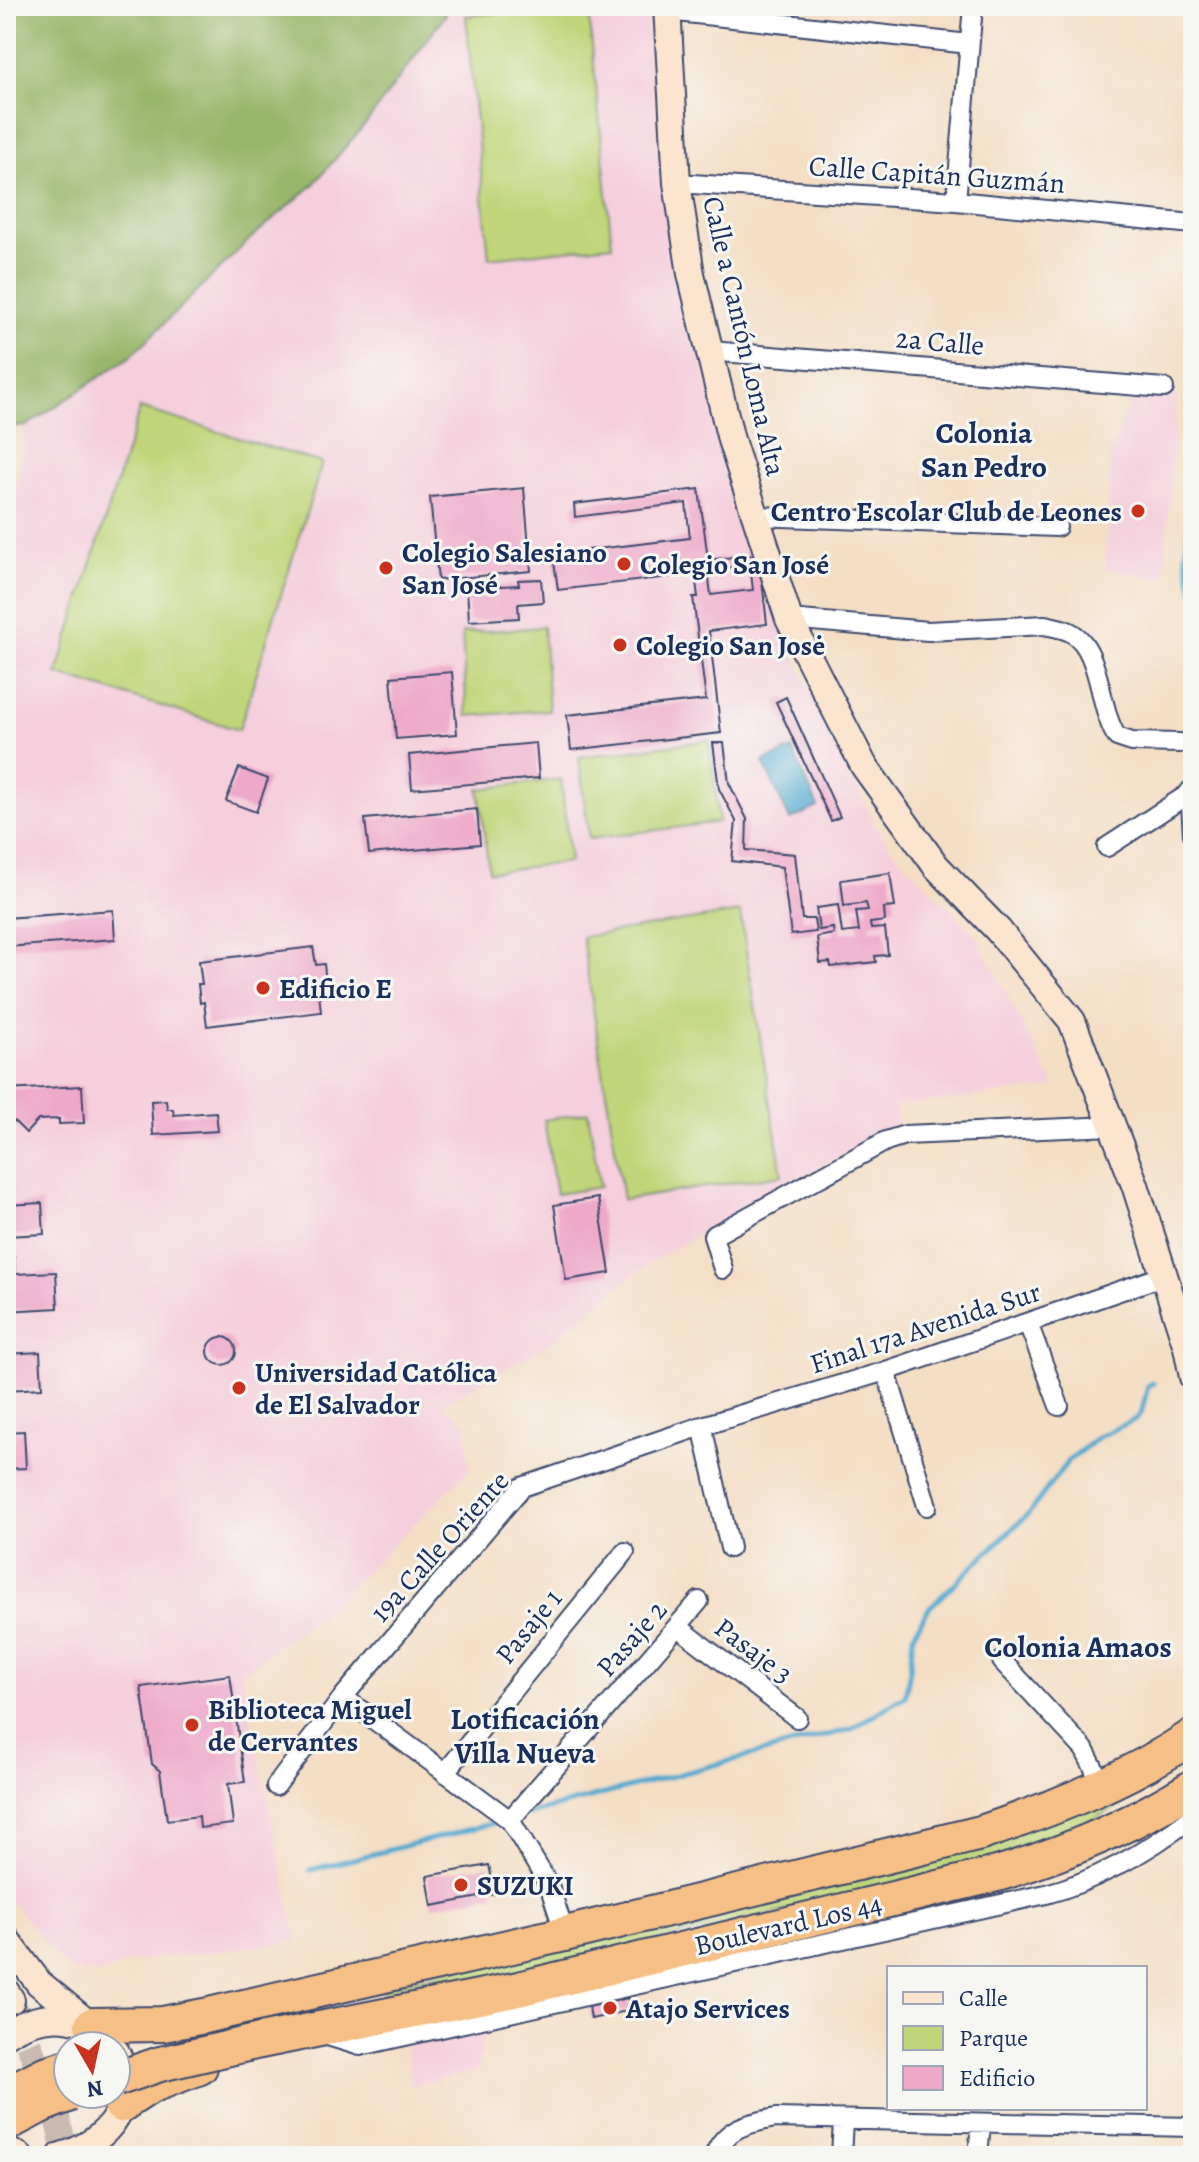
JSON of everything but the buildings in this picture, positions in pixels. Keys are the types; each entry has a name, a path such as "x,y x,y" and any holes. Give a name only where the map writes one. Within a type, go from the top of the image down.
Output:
{"highway":[{"name":"Boulevard Los 44","path":"401,1972 981,1833 1047,1811 1130,1774 1193,1736"},
{"path":"1184,1803 1151,1802 1147,1781 1193,1751"},
{"path":"1041,1860 1059,1843 1122,1810 1131,1802 1133,1794 1128,1785 1103,1786"},
{"name":"Boulevard Los 44","path":"369,2020 514,1990 969,1881 1041,1860 1184,1803"},
{"path":"132,2047 401,1972"},
{"path":"106,2030 163,2024 401,1972"},
{"path":"132,2095 208,2064 324,2035 369,2020"},
{"path":"132,2089 160,2064 369,2020"},
{"path":"6,2094 52,2072"},
{"path":"6,2124 52,2101"}],"street":[{"path":"956,201 973,6"},
{"path":"668,9 969,44"},
{"name":"Calle a Cantón Loma Alta","path":"668,9 677,183 691,274 731,440 789,619 864,766 936,866 998,930 1072,1021 1114,1126 1163,1276 1184,1308 1193,1377"},
{"name":"Calle Capitán Guzmán","path":"677,183 956,201 1193,224"},
{"name":"2a Calle","path":"710,351 1164,388"},
{"path":"756,516 1057,527"},
{"path":"789,619 928,631 1045,625 1071,632 1081,640 1090,656 1117,737 1132,742 1180,743"},
{"path":"1192,791 1193,834"},
{"path":"1107,847 1192,791"},
{"path":"723,1269 713,1236 886,1141 923,1133 1114,1126"},
{"name":"Final 17a Avenida Sur","path":"702,1426 886,1371 1163,1276"},
{"path":"1028,1323 1059,1406"},
{"path":"886,1371 927,1506"},
{"path":"702,1426 730,1548"},
{"name":"19a Calle Oriente","path":"276,1786 343,1697 522,1487 702,1426"},
{"name":"Pasaje 1","path":"445,1773 625,1552"},
{"name":"Pasaje 2","path":"510,1820 699,1601"},
{"name":"Pasaje 3","path":"678,1627 797,1718"},
{"path":"1002,1661 1084,1749 1103,1786"},
{"path":"343,1697 510,1820 549,1885 565,1934"},
{"path":"324,2035 360,2046 1059,1890 1101,1874 1139,1853 1184,1803"},
{"path":"6,1939 39,1983 96,2030"},
{"path":"6,2034 26,2023 47,2018 93,2030"},
{"path":"61,2156 103,2136 114,2110"},
{"path":"116,2156 117,2110"},
{"path":"714,2156 724,2137 736,2128 776,2118 1193,2127"},
{"path":"841,2156 843,2121"},
{"path":"978,2156 981,2123"},
{"path":"6,2151 19,2156"}],"shaded area":[{"path":"494,6 659,6 672,264 678,268 748,542 759,547 782,633 851,772 872,822 892,850 977,937 1055,1087 895,1106 899,1123 664,1254 625,1281 550,1343 441,1405 466,1423 469,1470 332,1605 242,1673 297,1941 125,1963 105,1973 79,1972 60,1961 6,1896 6,554 26,426 131,356 250,239 313,185 367,122 446,14"},
{"name":"Centro Escolar Club de Leones","path":"1134,391 1177,395 1164,579 1105,569 1110,453"},
{"path":"484,2030 478,2071 411,2085 406,2044"}],"green space":[{"path":"6,6 439,6 446,14 367,122 313,185 250,239 131,356 26,426 6,427"},
{"path":"588,6 612,245 489,258 466,16"},
{"path":"140,408 322,463 239,730 57,674"},
{"path":"543,627 549,710 467,716 462,633"},
{"path":"709,740 719,822 589,839 579,757"},
{"path":"561,779 570,862 489,872 479,789"},
{"path":"740,912 782,1175 623,1200 582,937"},
{"path":"588,1112 600,1187 556,1194 544,1120"},
{"path":"1122,1795 1124,1800 1120,1805 1059,1838 1045,1850 388,2004 382,1988"}],"water":[{"path":"792,749 818,807 790,820 763,762"}],"waterway":[{"path":"1193,369 1193,390"},
{"path":"1193,466 1186,556 1193,591"},
{"path":"521,1816 851,1729 905,1696 913,1635 929,1608 1029,1513 1068,1461 1098,1437 1141,1414 1148,1386 1153,1383"},
{"path":"310,1870 503,1821"}],"tunnel":[{"path":"14,2007 56,2113 66,2156"}],"place":[{"name":"Centro Escolar Club de Leones","path":"1138,511"},
{"name":"Colegio San José","path":"624,564"},
{"name":"Colegio Salesiano San José","path":"386,568"},
{"name":"Colegio San Josė","path":"620,645"},
{"name":"Edificio E","path":"263,988"},
{"name":"Universidad Católica de El Salvador","path":"239,1388"},
{"name":"Biblioteca Miguel de Cervantes","path":"192,1725"},
{"name":"SUZUKI","path":"461,1885"},
{"name":"Atajo Services","path":"610,2008"}],"district":[{"name":"Colonia San Pedro","path":"984,450"},
{"name":"Colonia Amaos","path":"1078,1647"},
{"name":"Lotificación Villa Nueva","path":"525,1736"}]}
